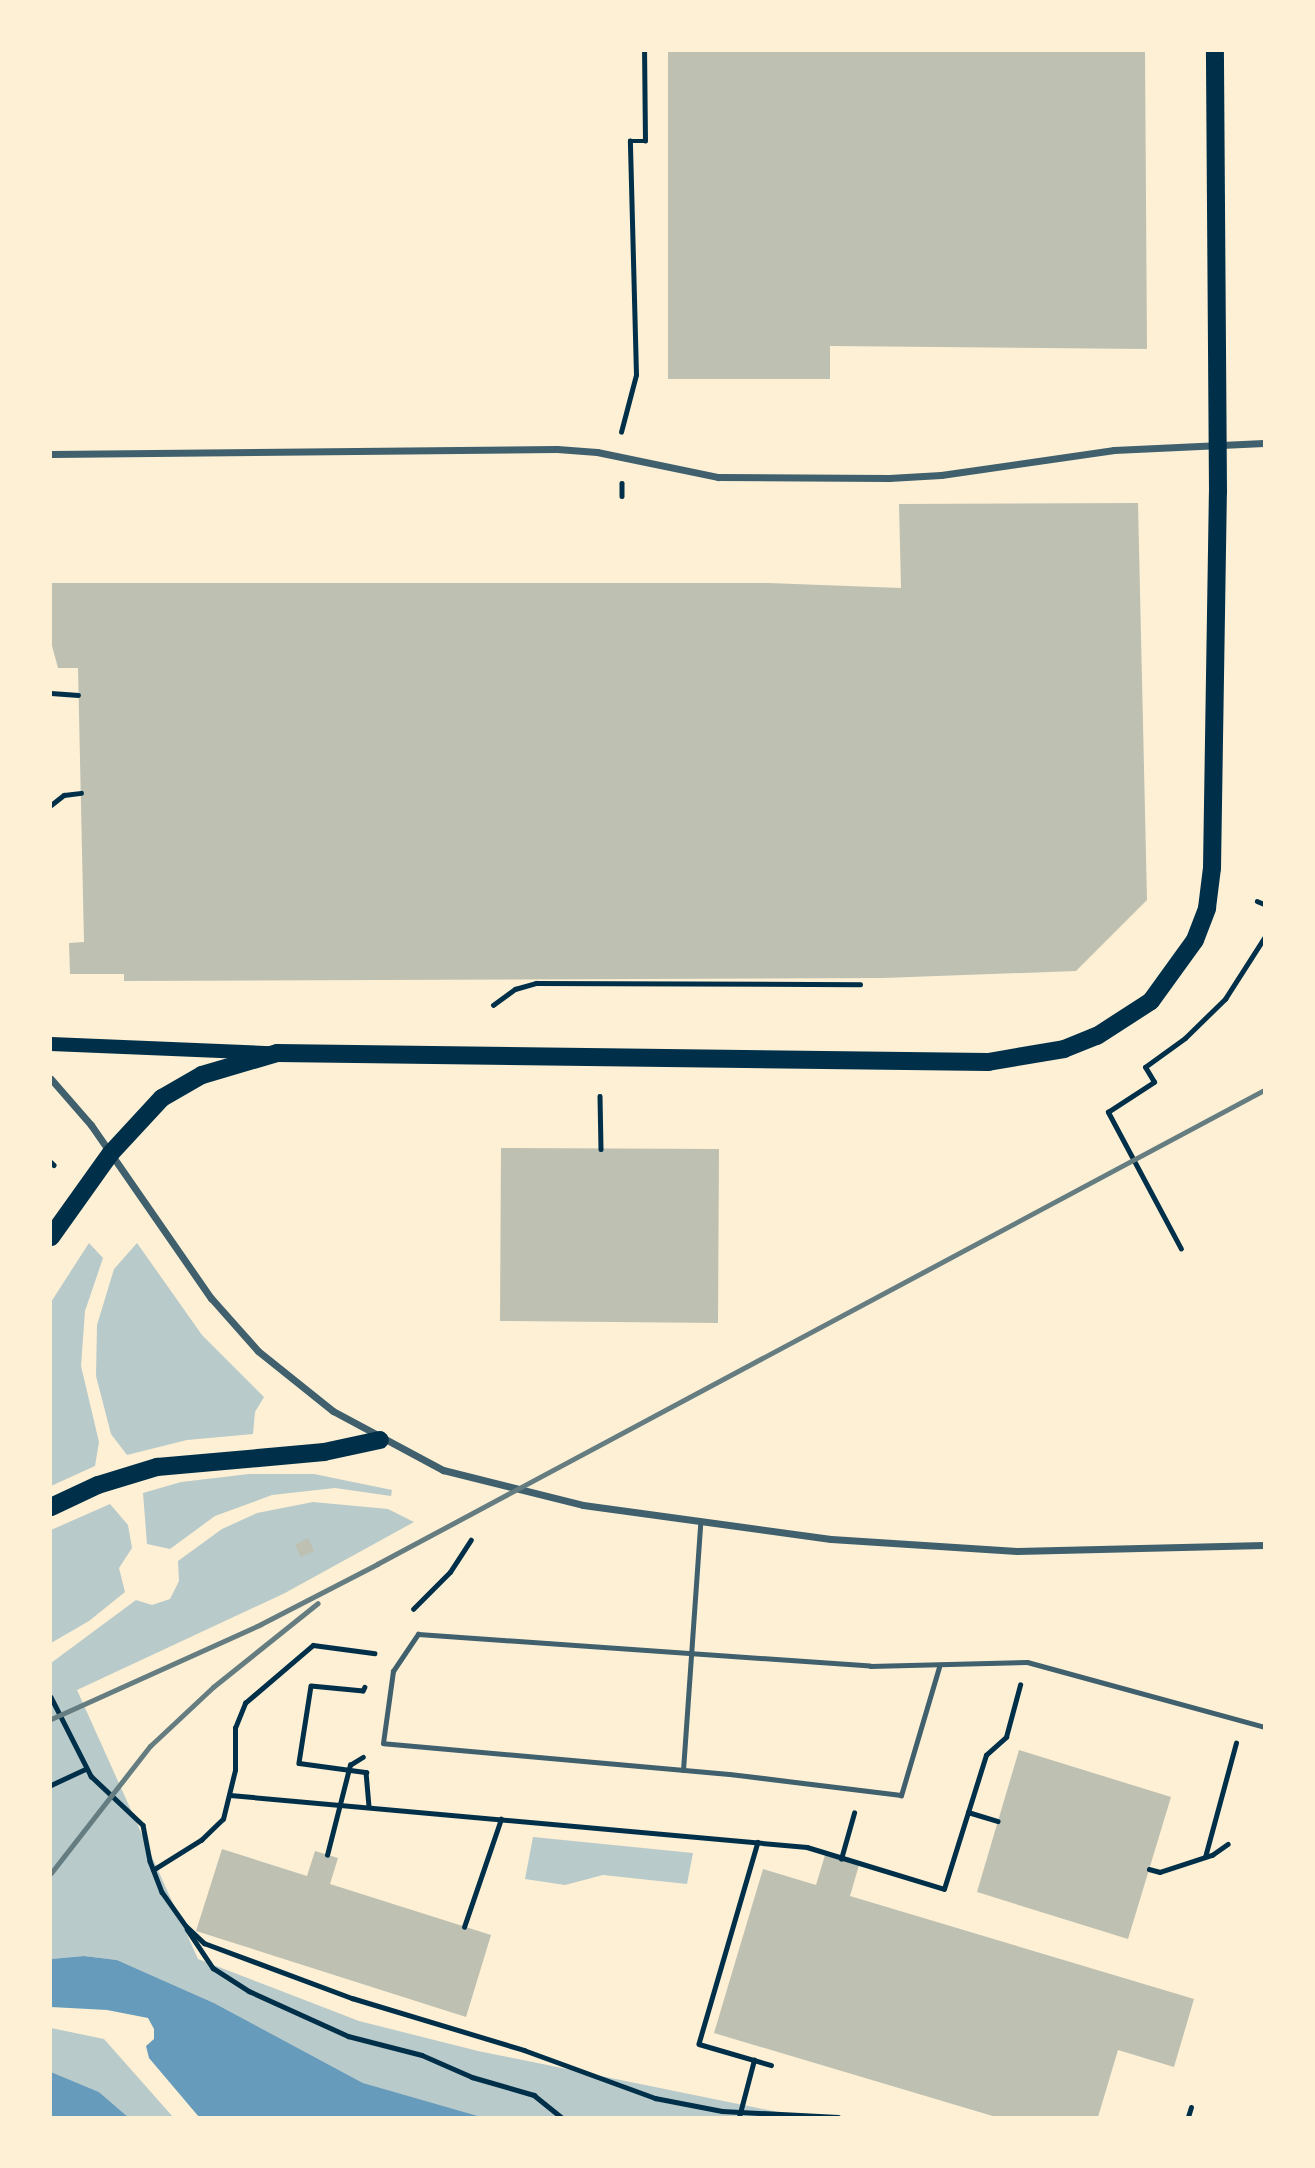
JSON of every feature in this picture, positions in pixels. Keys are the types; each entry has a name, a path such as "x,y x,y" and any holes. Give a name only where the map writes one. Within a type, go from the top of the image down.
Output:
{"main road":[{"path":"51,1044 277,1053 988,1062 1064,1049 1127,1018 1151,1001 1181,966 1207,908 1215,799 1218,444 1215,51"},
{"path":"51,1237 111,1153 146,1113 188,1082 228,1065 277,1053"},
{"path":"51,1507 98,1485 157,1467 324,1452 380,1440"}],"street":[{"path":"51,454 557,449 621,457 718,477 889,478 941,475 1114,450 1264,443"},
{"path":"51,1079 111,1153 184,1262 240,1333 296,1384 380,1440 443,1470 511,1490 700,1524 840,1540 1017,1551 1264,1545"}],"lane":[{"path":"682,1770 700,1524"},
{"path":"939,1667 901,1795 682,1770 383,1743 393,1671 418,1634 939,1667 1027,1662 1264,1727"}],"path":[{"path":"622,496 621,431 636,375 629,141 645,141 644,51"},
{"path":"51,693 78,695"},
{"path":"51,806 64,795 81,793"},
{"path":"1257,901 1264,904"},
{"path":"1181,1249 1108,1112 1154,1082 1145,1067 1176,1046 1225,999 1264,938"},
{"path":"493,1005 515,989 536,983 860,984"},
{"path":"600,1096 601,1149"},
{"path":"153,1870 218,1828 230,1795 235,1728 245,1703 254,1694 313,1645 380,1653"},
{"path":"230,1795 807,1847 944,1889 986,1755 1006,1737 1027,1662"},
{"path":"51,1697 86,1769 143,1825 153,1870 213,1968 249,1991 348,2036 422,2055 472,2077 524,2091 561,2117"},
{"path":"1205,1857 1243,1721"},
{"path":"327,1855 350,1765"},
{"path":"51,1784 86,1769"},
{"path":"841,1858 860,1790"},
{"path":"968,1812 998,1821"},
{"path":"464,1927 500,1819"},
{"path":"758,1842 699,2044 771,2065"},
{"path":"1149,1869 1160,1872 1205,1857 1228,1844"},
{"path":"186,1926 219,1951 352,1998 524,2050 638,2093 739,2115 838,2117"},
{"path":"739,2115 754,2060"},
{"path":"1188,2117 1191,2107"}],"shaded area":[{"path":"89,1243 103,1258 85,1311 81,1366 99,1442 95,1466 51,1486 51,1302"},
{"path":"137,1243 202,1335 264,1397 255,1412 253,1434 187,1440 127,1455 111,1434 96,1376 97,1325 114,1269"},
{"path":"249,1474 314,1474 392,1490 391,1496 335,1488 272,1495 215,1516 170,1549 147,1544 143,1493 181,1482"},
{"path":"313,1502 388,1509 414,1522 285,1593 77,1690 198,1959 359,2021 478,2051 802,2117 475,2117 363,2083 214,2003 117,1960 84,1956 51,1959 51,1663 136,1600 152,1605 170,1599 179,1581 178,1561 222,1529 257,1513"},
{"path":"110,1504 128,1525 132,1548 119,1568 125,1592 89,1621 51,1643 51,1530"},
{"path":"533,1837 693,1853 687,1884 603,1875 565,1885 525,1879"},
{"path":"51,2028 104,2039 173,2117 128,2117 99,2092 51,2072"}],"water":[{"path":"84,1956 117,1960 214,2003 363,2083 481,2117 199,2117 149,2058 146,2046 154,2039 154,2029 148,2018 107,2010 51,2007 51,1959"},
{"path":"51,2072 99,2092 128,2117 51,2117"}],"building":[{"path":"668,51 1145,51 1147,349 830,346 830,379 668,379"},
{"path":"1138,503 1147,900 1076,971 883,978 124,981 124,974 70,974 69,943 84,942 78,668 58,668 51,642 51,583 768,583 901,588 899,504"},
{"path":"501,1148 719,1149 718,1323 500,1321"},
{"path":"308,1538 314,1551 301,1557 295,1545"},
{"path":"1019,1750 1171,1797 1128,1939 977,1892"},
{"path":"222,1849 307,1876 315,1851 338,1858 330,1884 491,1935 466,2017 196,1931"},
{"path":"825,1855 859,1865 850,1896 1194,1999 1174,2067 1118,2050 1098,2117 996,2117 714,2033 763,1869 816,1885"}],"railway":[{"path":"51,1719 261,1624 377,1564 1264,1090"},
{"path":"51,1873 150,1746 213,1687 318,1603"}]}
